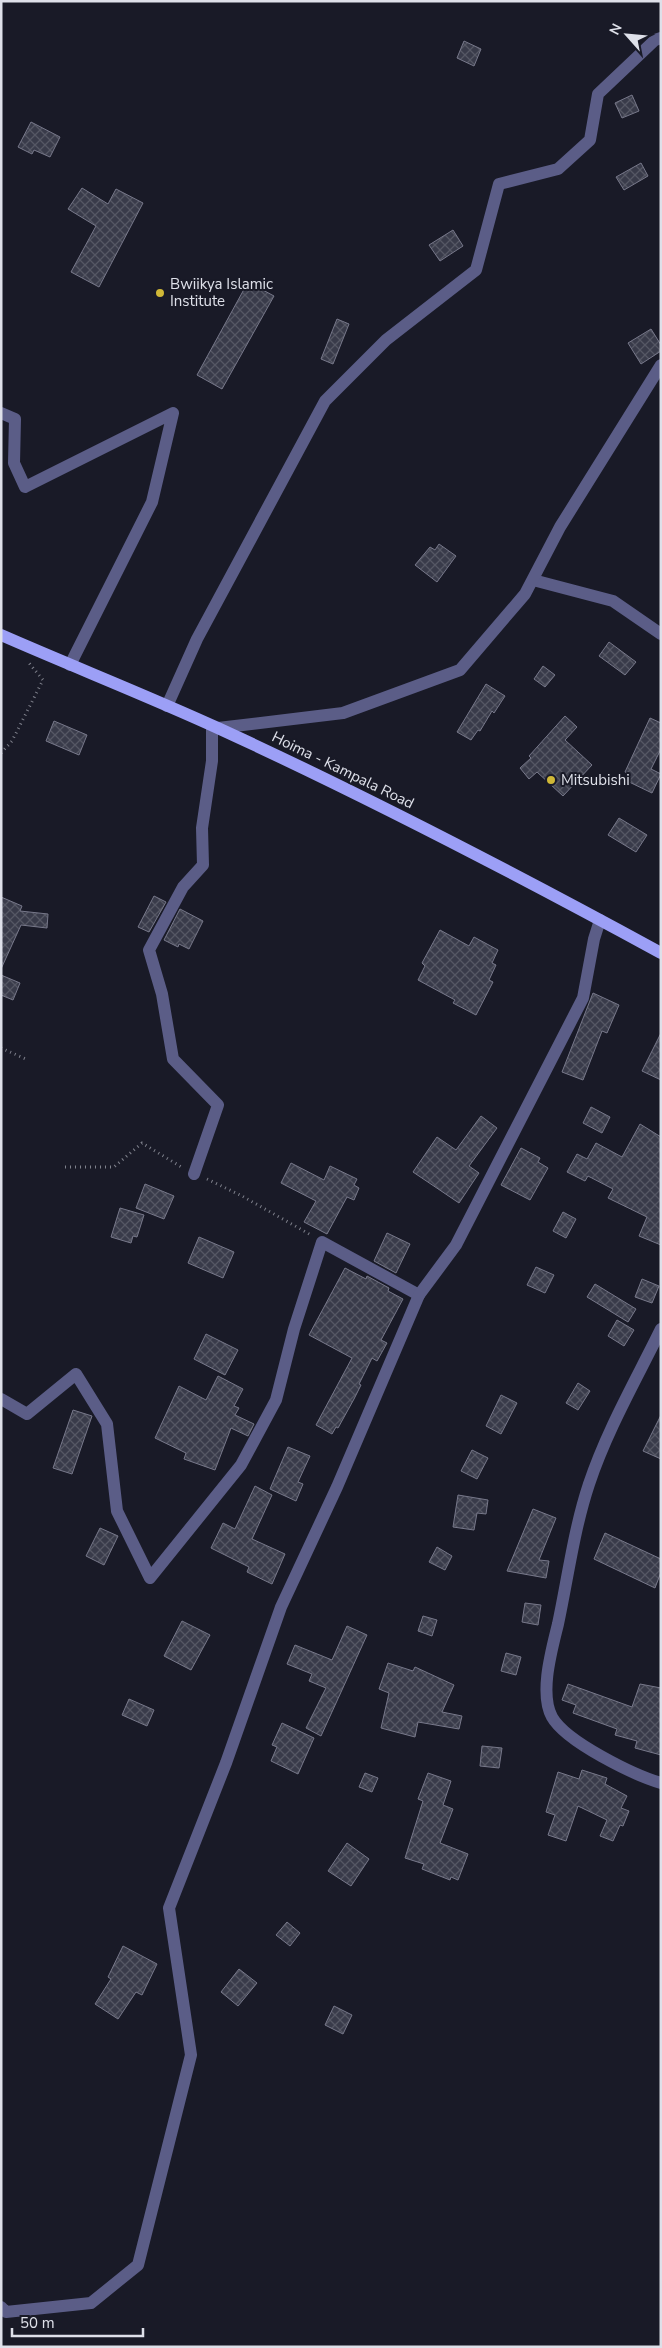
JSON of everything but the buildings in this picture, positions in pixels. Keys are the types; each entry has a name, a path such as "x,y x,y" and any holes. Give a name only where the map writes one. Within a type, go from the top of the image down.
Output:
{"main road":[{"name":"Hoima - Kampala Road","path":"1,635 215,727 384,807 661,953"}],"street":[{"path":"167,706 198,639 325,401 386,340 476,270 499,184 558,169 590,140 598,94 655,40 661,38"},
{"path":"194,1174 218,1105 173,1059 162,994 149,950 182,887 203,864 202,828 215,727 343,713 460,670 525,594 560,527 661,365"},
{"path":"1,413 15,419 14,463 25,487 173,413 152,502 70,665"},
{"path":"533,580 613,601 661,634"},
{"path":"1,2307 6,2312 91,2303 138,2266 191,2055 169,1908 226,1763 274,1625 337,1487 419,1294 456,1245 583,998 594,939 600,920"},
{"path":"1,1399 27,1414 76,1374 107,1424 117,1511 150,1578 241,1465 276,1400 294,1329 322,1242 419,1294"},
{"path":"661,1329 609,1436 589,1483 576,1533 549,1660 547,1694 552,1717 570,1735 620,1766 661,1783"}],"path":[{"path":"1,753 12,741 43,680 26,659"},
{"path":"1,1048 28,1060"}],"place":[{"name":"Bwiikya Islamic Institute","path":"160,293"},
{"name":"Mitsubishi","path":"551,780"}]}
